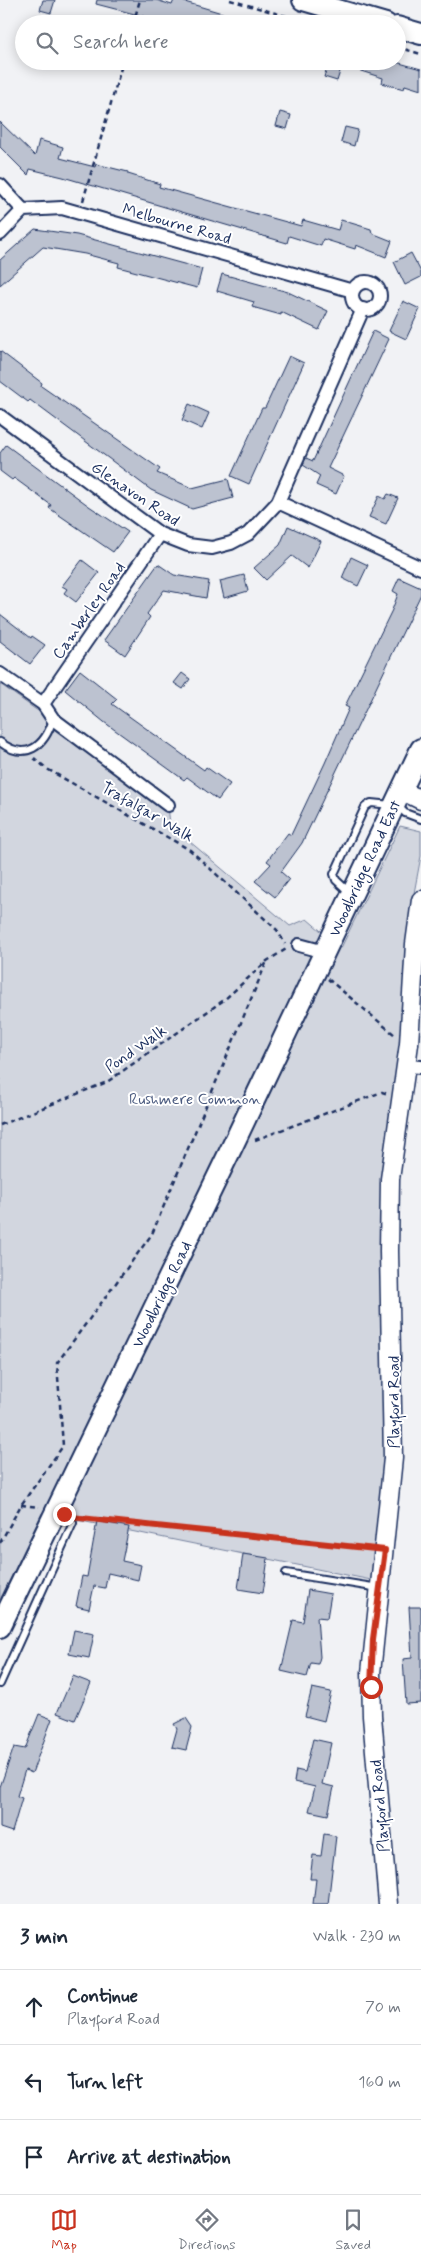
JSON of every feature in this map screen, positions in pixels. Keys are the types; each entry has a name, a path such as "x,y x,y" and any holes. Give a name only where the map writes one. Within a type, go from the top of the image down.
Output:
{"main road":[{"path":"303,0 355,15"},
{"path":"406,30 421,34"},
{"name":"Woodbridge Road East","path":"324,963 351,895 421,749"},
{"name":"Woodbridge Road","path":"0,1627 62,1509 324,963"}],"street":[{"path":"0,185 23,210 0,234"},
{"name":"Melbourne Road","path":"23,210 62,208 80,212 353,291"},
{"path":"362,282 371,283 378,289 379,298 375,306 362,309 352,300 353,291 362,282"},
{"path":"362,309 278,502 421,568"},
{"name":"Glenavon Road","path":"0,416 160,534 188,545 212,548 248,534 278,502"},
{"name":"Camberley Road","path":"43,704 160,534"},
{"path":"0,674 43,704 53,719 168,805"},
{"path":"397,799 421,800"},
{"name":"Playford Road","path":"388,1904 371,1687 373,1639 385,1550 394,1440 389,1251 390,1178 401,1097 414,1066 415,944 421,900"},
{"path":"292,947 324,963"}],"lane":[{"path":"0,742 8,748 26,751 39,745 49,734 53,719"},
{"path":"397,799 405,813 421,819"},
{"path":"0,1684 68,1538 73,1523 62,1509"},
{"path":"286,1573 379,1588"}],"path":[{"path":"136,15 140,0"},
{"path":"230,0 282,15"},
{"path":"406,50 421,54"},
{"path":"80,212 120,70"},
{"name":"Trafalgar Walk","path":"26,751 46,769 190,850 277,930 292,947"},
{"path":"0,1543 21,1505 62,1446 57,1363 152,1234 267,961 292,947"},
{"name":"Pond Walk","path":"0,1125 107,1082 224,1000 267,961"},
{"path":"324,963 397,1037"},
{"path":"252,1141 382,1092 401,1097"},
{"path":"21,1505 385,1550"}],"green space":[{"name":"Rushmere Common","path":"0,684 35,709 53,719 168,805 170,825 290,926 307,919 341,948 400,826 421,831 421,856 409,920 401,1042 382,1180 381,1276 385,1453 371,1580 42,1513 0,1600"}],"building":[{"path":"43,0 55,0 51,13 40,10"},
{"path":"97,0 156,0 172,5 174,0 178,0 229,15 138,15 96,4"},
{"path":"406,65 421,69 421,90 405,85 404,89 382,83 383,78 358,70 406,70"},
{"path":"326,70 340,70 337,81 324,77"},
{"path":"280,112 291,115 287,129 276,126"},
{"path":"0,122 35,156 39,140 63,147 60,158 95,167 96,164 128,172 128,174 160,184 159,187 301,226 303,220 338,230 341,220 371,229 372,233 392,241 386,257 356,245 355,249 323,239 321,246 289,236 287,243 63,177 30,169 28,175 0,147"},
{"path":"345,127 358,130 354,146 341,142"},
{"path":"35,229 77,235 202,269 197,288 118,267 119,263 85,254 43,247 0,285 0,260"},
{"path":"411,253 421,272 421,277 405,285 394,262"},
{"path":"222,274 288,292 328,311 319,330 281,312 281,315 252,307 254,302 217,291"},
{"path":"403,301 420,309 406,339 389,331"},
{"path":"373,331 389,339 328,468 344,476 336,494 316,485 320,476 303,465 306,458 313,461"},
{"path":"0,351 42,383 41,386 160,469 157,473 192,488 228,479 233,498 192,509 151,490 30,400 28,402 0,381"},
{"path":"289,356 304,363 249,484 231,476 262,408 265,408"},
{"path":"189,404 209,413 202,429 182,420"},
{"path":"6,445 128,532 113,552 49,508 51,505 14,478 12,480 0,471 0,453"},
{"path":"388,494 398,498 386,524 369,517 379,496 385,499"},
{"path":"288,526 321,541 308,568 292,556 266,580 254,568 280,545"},
{"path":"351,557 368,565 358,586 342,578"},
{"path":"82,560 99,573 76,602 64,593 67,589 62,586"},
{"path":"158,564 174,575 209,581 206,598 164,590 147,614 150,617 125,655 104,640"},
{"path":"244,575 248,591 224,598 220,581"},
{"path":"399,578 421,588 421,594 302,843 281,872 289,879 275,897 255,881 271,864 267,861 288,833 291,835 349,708 345,706 392,610 398,594 393,591"},
{"path":"0,614 31,638 32,636 45,645 30,664 0,641"},
{"path":"80,670 117,699 112,704 204,770 206,767 230,784 218,800 187,777 184,780 104,722 65,690"},
{"path":"182,673 190,679 183,689 174,683"},
{"path":"97,1521 129,1527 122,1561 141,1565 138,1580 108,1573 105,1588 94,1586 89,1609 76,1606 82,1576 87,1577"},
{"path":"243,1554 268,1558 263,1593 238,1589"},
{"path":"308,1590 331,1594 327,1618 317,1617 320,1657 318,1664 311,1663 307,1677 281,1671 293,1620 303,1622"},
{"path":"409,1607 421,1607 421,1703 406,1704 403,1659 412,1658"},
{"path":"74,1630 94,1634 89,1658 69,1654"},
{"path":"73,1676 91,1683 75,1720 57,1713"},
{"path":"312,1688 331,1692 324,1721 305,1716"},
{"path":"39,1714 52,1719 32,1773 25,1770 17,1796 22,1798 12,1832 0,1828 0,1787 14,1747 25,1749"},
{"path":"186,1718 192,1727 186,1750 172,1747 177,1729 174,1724"},
{"path":"313,1739 331,1743 322,1784 334,1787 328,1815 309,1811 315,1787 294,1782 296,1770 305,1772"},
{"path":"324,1834 336,1836 328,1904 313,1904 316,1879 310,1879 313,1855 321,1856"}],"route":[{"path":"64,1514 71,1517 385,1550 373,1639 371,1687"}]}
